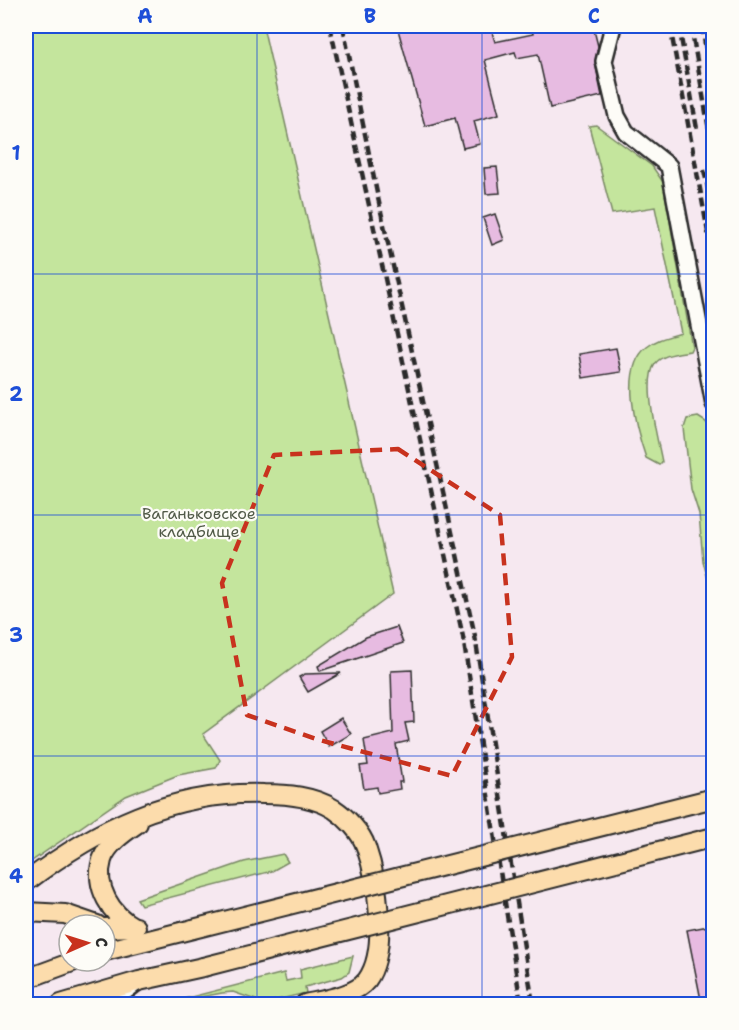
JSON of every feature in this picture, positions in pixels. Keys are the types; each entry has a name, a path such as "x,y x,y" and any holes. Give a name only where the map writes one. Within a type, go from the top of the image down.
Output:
{"main road":[{"path":"26,882 96,834 160,809 218,794 282,794 320,802 346,818 366,846 376,897 379,954 366,981 352,990 305,1005"},
{"path":"117,948 714,798"},
{"path":"134,927 122,921 106,901 101,873 102,860 115,841 160,809"},
{"path":"61,1005 139,981 203,967 714,837"},
{"path":"26,912 57,914"},
{"path":"117,928 193,929"},
{"path":"26,978 57,967"}],"street":[{"path":"613,26 604,61 615,110 626,132 669,166 714,404"},
{"path":"113,1005 118,997 139,981"}],"highlighted area":[{"path":"398,449 500,515 512,657 452,776 316,739 247,715 222,583 274,455"}],"green space":[{"name":"Ваганьковское кладбище","path":"26,26 263,26 393,594 203,734 220,760 216,768 178,775 126,796 26,865"},
{"path":"596,125 652,166 663,182 692,347 690,351 662,358 655,364 651,373 650,398 662,462 659,465 646,458 638,432 632,400 634,370 639,357 647,347 659,340 681,333 655,207 612,214 589,126"},
{"path":"698,417 706,422 713,438 713,598 703,561 699,514 691,489 684,428 687,419"},
{"path":"283,854 288,862 272,871 141,905 137,899 244,862"},
{"path":"353,956 349,972 342,977 305,987 306,993 264,1003 233,992 164,1004 284,973 286,981 301,978 300,969"}],"building":[{"path":"397,26 465,26 466,28 490,26 495,42 533,34 532,26 593,26 598,46 595,63 602,96 550,108 538,54 517,58 515,52 485,60 499,114 474,121 480,144 463,148 455,118 425,126"},
{"path":"497,167 500,193 486,194 484,168"},
{"path":"495,214 504,240 492,245 483,218"},
{"path":"616,348 621,372 583,378 579,354"},
{"path":"397,627 403,643 320,671 318,666 366,637"},
{"path":"412,670 414,722 405,723 409,741 396,744 402,782 399,782 400,789 378,793 377,787 364,789 360,766 368,765 364,740 393,733 391,671"},
{"path":"341,673 308,692 299,677 305,674"},
{"path":"341,718 351,734 329,747 320,731"},
{"path":"714,925 714,1005 702,1005 687,930"}],"railway":[{"path":"330,26 463,637 521,1004"},
{"path":"343,26 378,198 475,636 533,1004"},
{"path":"670,26 714,265"},
{"path":"679,26 697,129"},
{"path":"691,26 714,159"},
{"path":"702,26 714,99"},
{"path":"704,170 714,216"}]}
